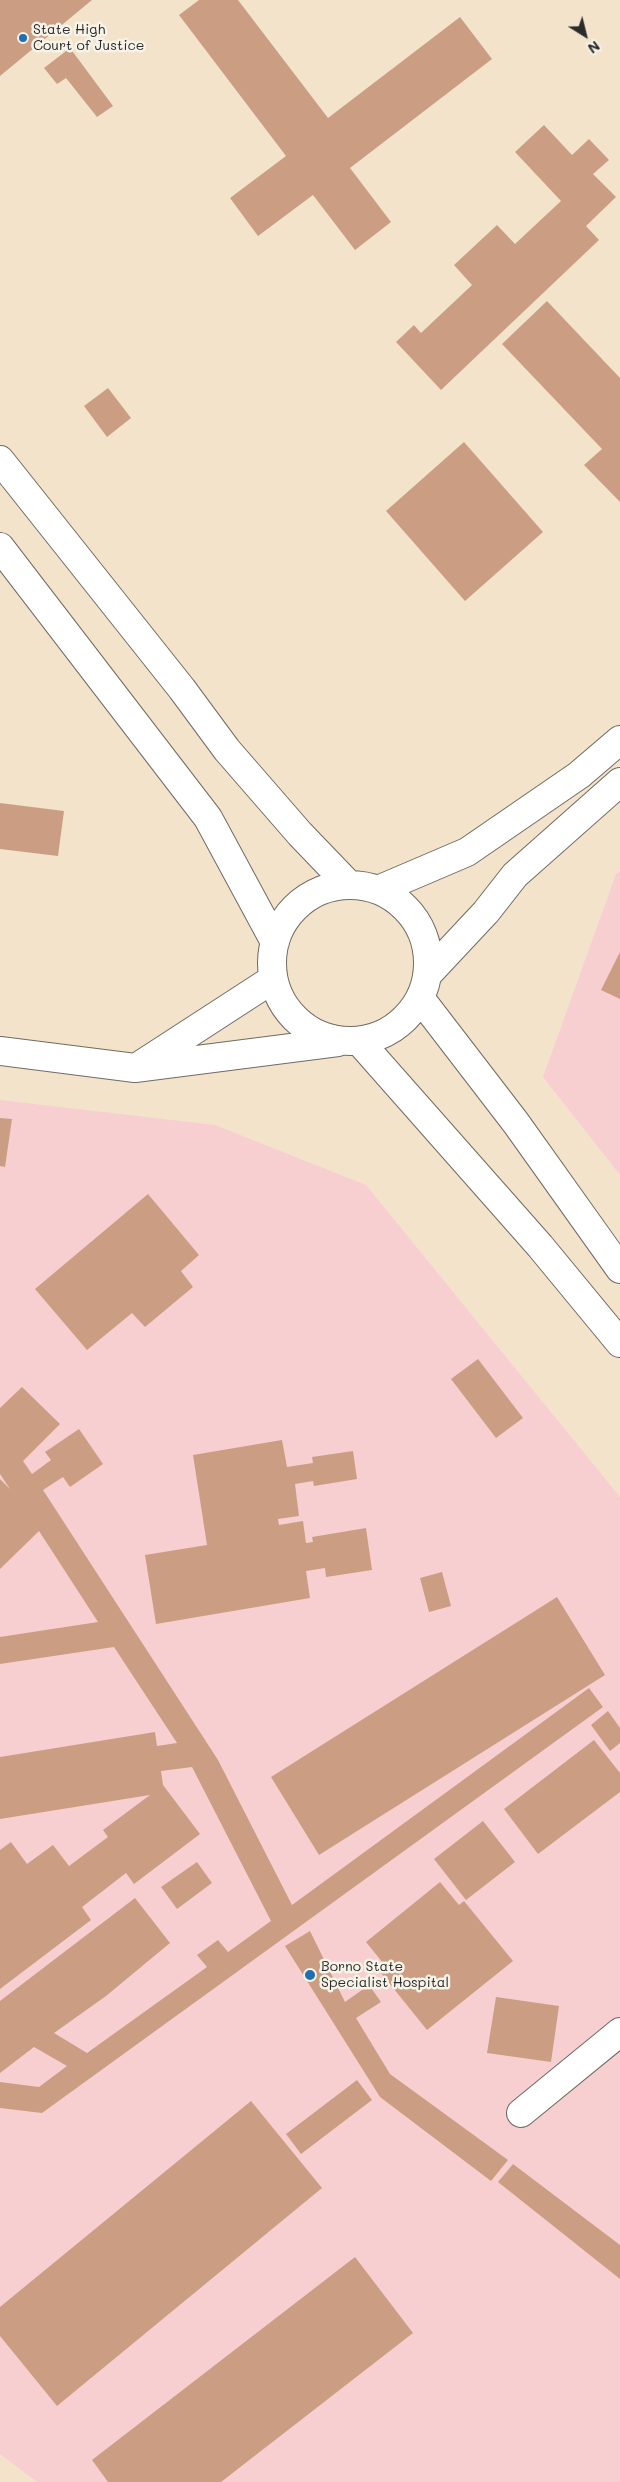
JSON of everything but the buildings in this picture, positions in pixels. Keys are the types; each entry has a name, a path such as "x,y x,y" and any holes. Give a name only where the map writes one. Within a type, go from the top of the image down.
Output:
{"main road":[{"path":"0,460 182,689 227,750 300,834 349,885"},
{"path":"0,548 208,818 275,942"},
{"path":"378,890 467,852 579,775 620,740"},
{"path":"0,1051 136,1068 350,1041 384,1034 405,1019 424,986 515,875 620,782"},
{"path":"620,1269 516,1123 424,986 427,948 417,923 400,903 378,890 349,885 329,888 311,896 295,908 283,923 275,942 272,960 273,979 282,1002 297,1021 318,1035 350,1041 540,1246 620,1343"},
{"path":"136,1068 273,979"},
{"path":"521,2113 620,2032"}],"shaded area":[{"path":"620,871 620,1175 543,1077 616,874"},
{"name":"Borno State Specialist Hospital","path":"0,1100 215,1125 366,1185 620,1497 620,2482 37,2482 0,2454"}],"place":[{"name":"State High Court of Justice","path":"23,38"},
{"name":"Borno State Specialist Hospital","path":"310,1975"}]}
